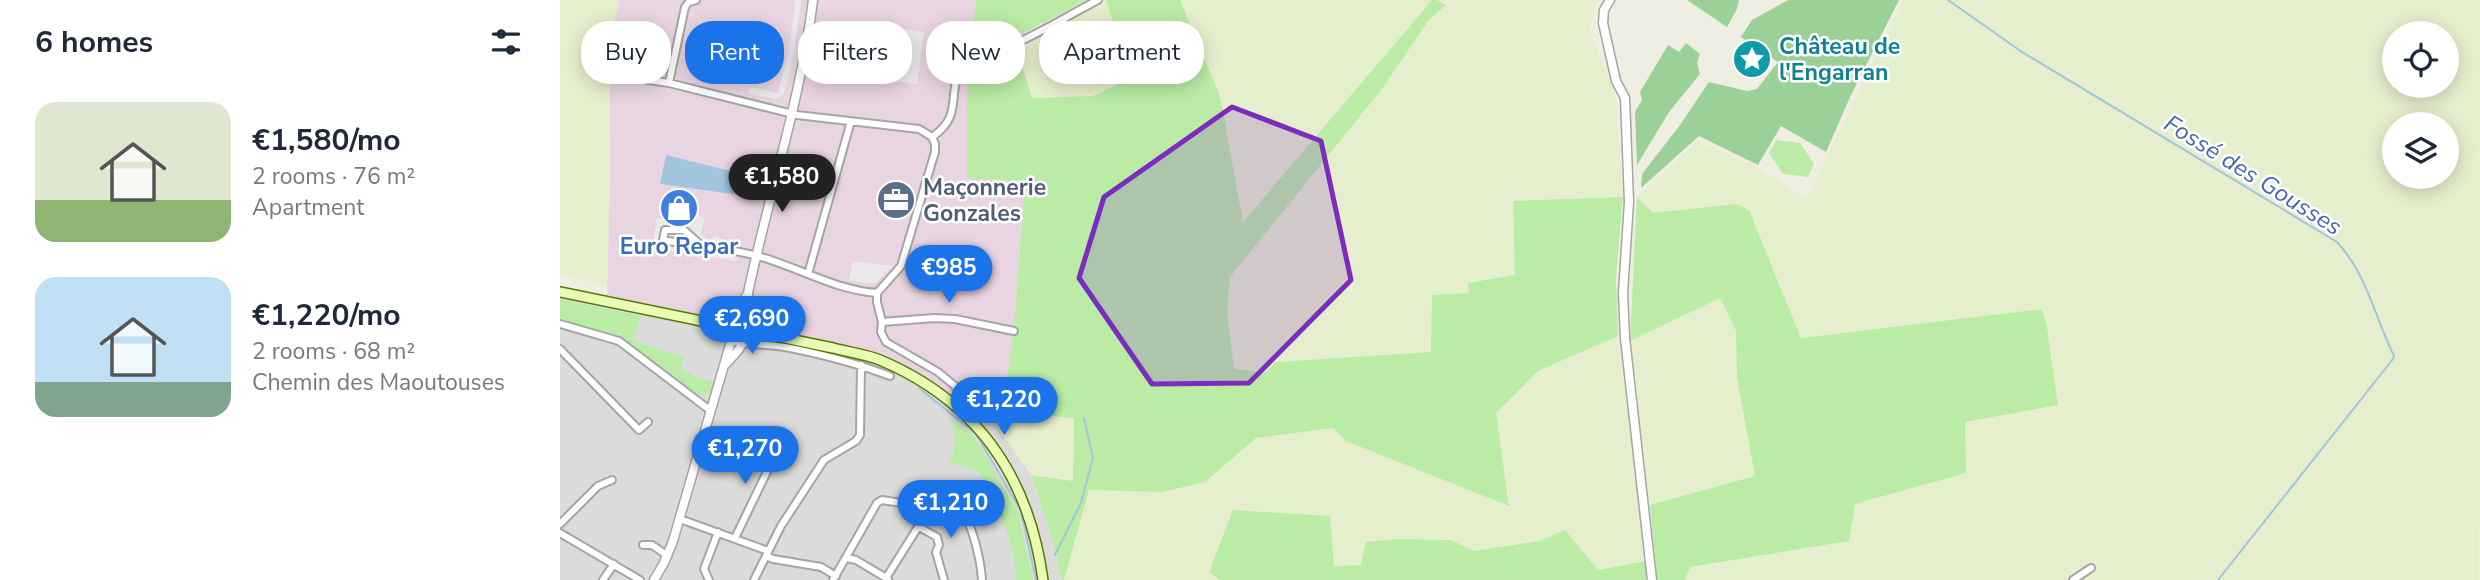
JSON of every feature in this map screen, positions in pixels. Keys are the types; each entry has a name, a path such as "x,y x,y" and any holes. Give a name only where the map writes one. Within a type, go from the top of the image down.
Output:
{"main road":[{"path":"560,292 746,329 877,359 926,384 945,398 987,438 1014,481 1034,529 1043,580"}],"street":[{"path":"671,74 685,7 696,0"},
{"path":"724,366 742,343 746,329 748,292 807,51 813,0"},
{"path":"932,137 944,128 950,119 956,78 968,63 1011,46 1098,0"},
{"path":"1610,0 1604,10 1603,23 1616,81 1625,98 1629,202 1623,282 1625,338 1652,580"},
{"path":"671,83 793,113 919,129 932,137 934,152 901,267 877,293 883,338 890,346 938,372 972,400 992,403"},
{"path":"808,274 851,121"},
{"path":"704,248 684,230 665,229 663,240 704,248 757,256 866,292 877,293"},
{"path":"654,580 667,556 680,519 731,341 734,315 748,292"},
{"path":"882,322 955,319 1014,331"},
{"path":"560,324 619,341 711,411"},
{"path":"731,341 782,347 861,365 890,376"},
{"path":"560,349 639,430 648,422"},
{"path":"754,580 781,526 824,460 856,442 860,435 861,365"},
{"path":"735,538 777,451 776,438"},
{"path":"560,524 598,486 612,480"},
{"path":"943,510 950,497 960,499 970,524 982,580"},
{"path":"680,519 735,538 773,559 821,567 835,578 877,503 882,500 965,515"},
{"path":"847,558 856,560 888,579 930,508"},
{"path":"919,527 937,537 939,545 936,552 944,580"},
{"path":"709,580 704,569 718,532"},
{"path":"560,533 640,580"},
{"path":"643,545 652,545 667,556"},
{"path":"603,580 614,564"},
{"path":"2073,580 2091,568"}],"highlighted area":[{"path":"1232,107 1321,141 1351,280 1249,383 1152,384 1079,278 1104,197"}],"shaded area":[{"path":"619,0 808,0 807,21 798,21 798,69 772,209 803,84 912,84 912,21 814,21 817,0 976,0 973,21 926,21 926,84 975,84 1025,182 1014,326 1003,409 978,420 932,381 881,357 607,299 609,84 671,84 671,21 614,21"},
{"path":"795,0 801,0 791,69 783,95 776,99 748,93 750,87 778,93 780,84 784,84 784,68"},
{"path":"912,30 924,32 917,84 912,83"},
{"path":"691,211 705,218 701,234 710,241 717,236 738,256 736,261 658,249 659,243 653,242 657,218 688,222"},
{"path":"853,261 893,266 875,283 864,283 849,280"},
{"path":"560,291 881,357 932,381 977,420 988,414 1031,475 1058,559 1061,580 560,580"}],"green space":[{"path":"560,0 619,0 614,21 581,21 581,84 609,84 607,285 560,275"},
{"path":"976,0 1086,0 1047,21 1039,21 1039,25 1025,33 1025,21 973,21"},
{"path":"1106,0 1113,21 1069,21"},
{"path":"1106,0 1180,0 1189,21 1113,21"},
{"path":"1180,0 1432,0 1242,223 1220,96 1204,58 1204,21 1189,21"},
{"path":"1432,0 1446,5 1428,21 1382,89 1230,277 1227,313 1234,369 1266,372 1276,362 1431,352 1432,295 1469,293 1468,283 1515,275 1513,201 1623,197 1616,277 1618,336 1538,371 1496,413 1509,506 1346,441 1333,428 1256,438 1205,482 1162,492 1089,490 1064,580 1061,580 1058,559 1031,475 1073,481 1074,419 1003,409 1014,326 1025,182 967,178 967,84 1025,84 1025,76 1032,98 1093,96 1118,84 1204,84 1204,58 1220,96 1243,222"},
{"path":"1437,0 1600,0 1595,7 1590,31 1616,99 1623,197 1513,201 1515,276 1468,283 1469,293 1431,352 1276,362 1267,372 1234,369 1227,313 1230,277 1382,89 1428,21 1445,6"},
{"path":"1687,0 1739,0 1727,27"},
{"path":"1788,0 1899,0 1851,95 1826,152 1781,126 1758,165 1699,136 1641,188 1642,174 1709,82 1747,91 1757,89 1778,62 1741,37 1752,20"},
{"path":"1903,0 2480,0 2479,580 1685,580 1690,567 1849,541 1855,504 1966,473 1965,422 2058,405 2042,309 1800,338 1775,271 1736,204 1653,213 1637,197 1698,141 1754,165 1802,196 1808,195"},
{"path":"1039,38 1039,84 1118,84 1093,96 1032,98 1025,76 1025,46"},
{"path":"1686,43 1700,54 1697,63 1700,74 1669,112 1637,165 1635,112 1642,100 1640,92 1668,45 1679,52"},
{"path":"1776,140 1800,143 1814,164 1808,177 1783,174 1769,153"},
{"path":"1637,197 1653,213 1736,204 1749,210 1801,338 2042,309 2058,405 1965,422 1966,473 1855,504 1849,541 1690,567 1685,580 1657,580 1650,505 1755,476 1737,378 1736,331 1720,298 1630,341"},
{"path":"1720,297 1736,331 1737,378 1756,477 1650,505 1630,341"},
{"path":"560,299 641,316 633,341 683,357 682,368 696,378 713,381 711,392 705,395 697,394 632,345 606,333 560,320"},
{"path":"1618,336 1646,561 1598,571 1565,530 1540,541 1474,551 1451,540 1396,539 1366,542 1361,565 1209,572 1219,580 1064,580 1089,490 1162,492 1205,482 1256,438 1333,428 1346,441 1508,505 1496,413 1538,371"},
{"path":"1003,409 1074,419 1073,481 1031,475 988,414"},
{"path":"952,419 974,436 1018,512 1033,580 1016,580 1008,537 979,471 950,463 955,445"},
{"path":"1233,510 1330,516 1334,566 1361,565 1366,542 1396,539 1451,540 1474,551 1540,541 1565,530 1598,570 1646,561 1646,580 1219,580 1209,572"}],"water":[{"path":"666,155 754,177 747,196 660,184"}],"waterway":[{"name":"Fossé des Gousses","path":"1948,0 2022,52 2337,242 2363,282 2393,359 2218,580"},
{"path":"919,388 976,434 1021,511 1036,580"},
{"path":"1055,555 1081,503 1093,458 1084,418"}],"place":[{"name":"Château de l'Engarran","path":"1752,59"},
{"name":"Maçonnerie Gonzales","path":"896,200"},
{"name":"Euro Repar","path":"679,208"}]}
